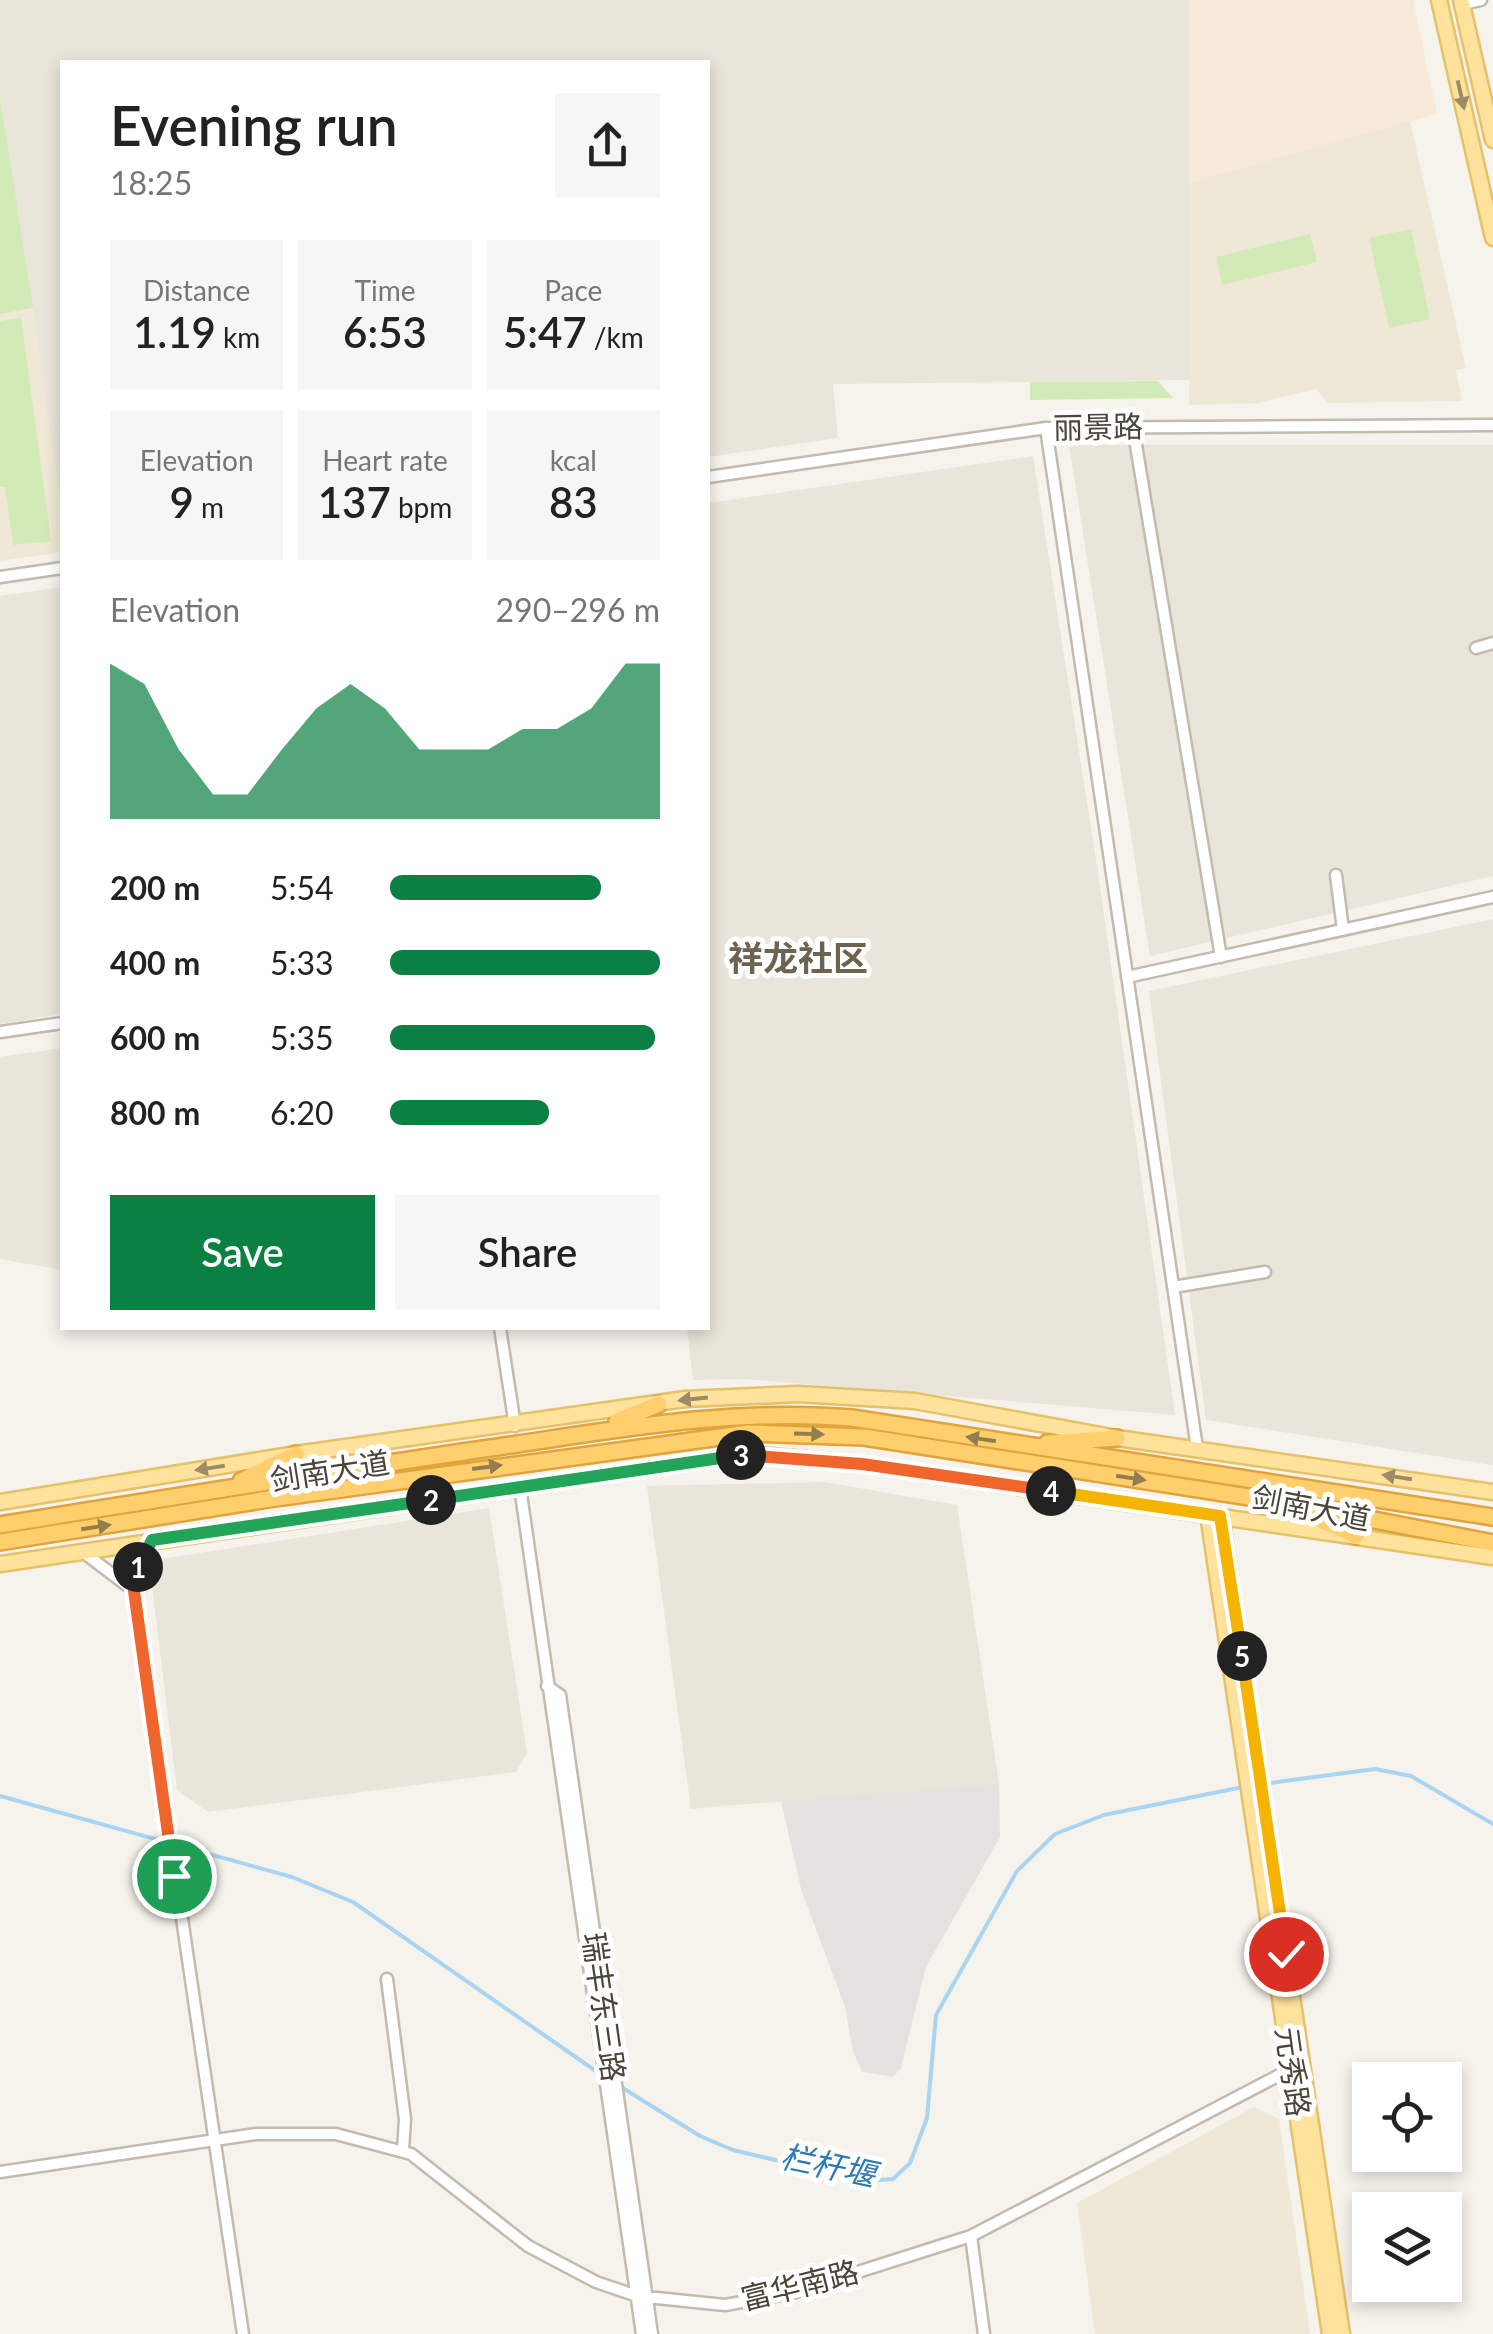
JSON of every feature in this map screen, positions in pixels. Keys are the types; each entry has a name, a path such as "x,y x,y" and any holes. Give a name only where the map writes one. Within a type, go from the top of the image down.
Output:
{"highway":[{"path":"502,1446 626,1420 659,1404"},
{"name":"剑南大道","path":"0,1525 502,1446 712,1418 782,1413 852,1418 1493,1517"},
{"name":"剑南大道","path":"0,1542 269,1498 750,1433 864,1436 1281,1502 1493,1543"},
{"path":"1019,1445 1118,1438"},
{"path":"227,1488 296,1454"},
{"path":"1281,1502 1356,1536"}],"main road":[{"path":"1439,0 1493,238"},
{"path":"1461,2 1493,140"},
{"path":"0,1502 296,1454 659,1404 762,1394 915,1401 1118,1438 1493,1492"},
{"path":"0,1564 748,1454 862,1464 1493,1557"},
{"name":"元秀路","path":"1214,1515 1297,2068 1330,2334"},
{"name":"元秀路","path":"1297,2068 1342,2334"}],"street":[{"path":"1461,2 1481,0"},
{"name":"丽景路","path":"710,477 1046,428 1493,425"},
{"path":"1133,427 1221,958"},
{"path":"1046,428 1198,1448"},
{"path":"0,577 60,568"},
{"path":"1476,648 1493,642"},
{"path":"1336,875 1343,930"},
{"path":"1128,977 1493,897"},
{"path":"0,1032 60,1023"},
{"path":"1174,1287 1265,1272"},
{"path":"500,1330 514,1426"},
{"name":"瑞丰东三路","path":"520,1487 642,2296 652,2334"},
{"path":"152,1540 142,1552 134,1591 243,2334"},
{"path":"82,1551 134,1591"},
{"path":"386,1979 405,2119 403,2150"},
{"name":"富华南路","path":"0,2172 213,2140 294,2132 336,2134 403,2150 528,2246 596,2282 642,2296 725,2305 760,2301 971,2236 1297,2068"},
{"path":"971,2236 984,2334"},
{"name":"瑞丰东三路","path":"642,2296 642,2334"}],"shaded area":[{"path":"0,0 1189,0 1189,380 833,384 838,438 710,457 710,60 60,60 60,502 0,97"},
{"path":"1189,0 1413,0 1437,114 1189,183"},
{"path":"1410,121 1466,368 1456,370 1462,401 1328,403 1316,389 1258,403 1189,405 1189,183"},
{"path":"33,308 60,501 60,552 0,561 0,314"},
{"path":"1069,445 1493,445 1493,876 1150,956"},
{"path":"1033,456 1098,873 1175,1415 745,1379 693,1380 687,1330 710,1330 710,503"},
{"path":"60,587 60,1014 0,1024 0,596"},
{"path":"1493,919 1493,1465 1206,1420 1149,991"},
{"path":"60,1048 60,1270 0,1259 0,1057"},
{"path":"825,1482 957,1505 999,1783 691,1809 647,1486"},
{"path":"489,1508 527,1753 516,1772 208,1812 177,1790 149,1561"},
{"path":"999,1783 1000,1837 926,1967 901,2068 893,2077 862,2072 853,2051 845,2007 801,1889 781,1801"},
{"path":"1254,2107 1279,2119 1310,2334 1095,2334 1077,2203"}],"green space":[{"path":"0,97 33,308 0,314"},
{"path":"1411,229 1430,319 1389,328 1369,238"},
{"path":"1310,234 1317,262 1222,285 1216,257"},
{"path":"21,318 51,541 13,545 5,487 0,487 0,321"},
{"path":"1158,381 1173,398 1030,400 1030,382"}],"waterway":[{"name":"栏杆堰","path":"1262,1784 1375,1769 1411,1776 1493,1824"},
{"name":"栏杆堰","path":"621,2087 700,2136 733,2150 864,2181 893,2179 910,2163 927,2118 936,2015 1017,1871 1055,1834 1104,1815 1243,1787"},
{"name":"栏杆堰","path":"0,1796 292,1877 353,1902 600,2074"}],"district":[{"name":"祥龙社区","path":"798,959"}],"route":[{"path":"174,1876 133,1580 142,1552 152,1540 748,1454 862,1464 1220,1516 1286,1954"}]}
